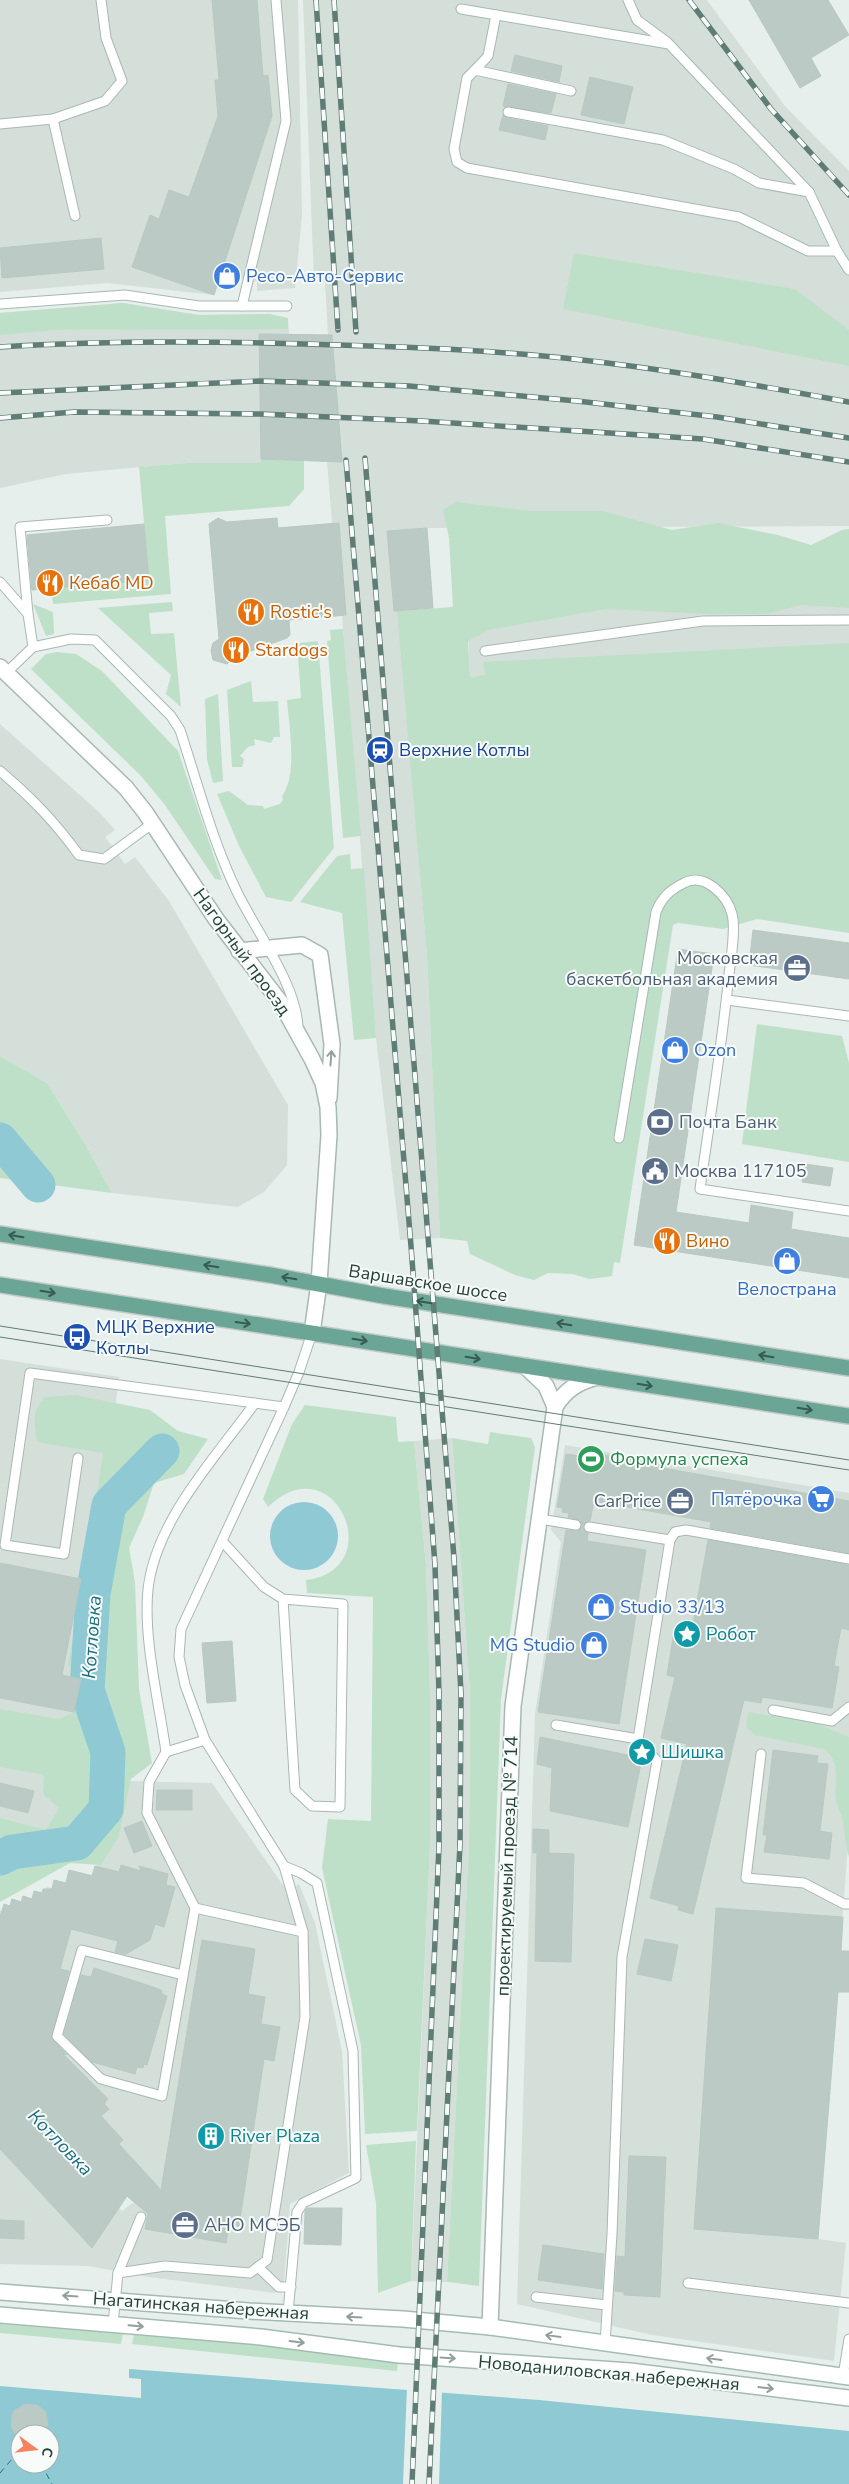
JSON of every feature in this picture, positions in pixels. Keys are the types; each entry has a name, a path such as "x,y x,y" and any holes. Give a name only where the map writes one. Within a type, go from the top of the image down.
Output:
{"main road":[{"name":"Варшавское шоссе","path":"0,1234 849,1368"},
{"path":"0,1285 849,1416"}],"street":[{"name":"Нагорный проезд","path":"3,670 126,788 153,823 196,891 239,951 281,1003 323,1083 328,1107 328,1135 319,1283 312,1333"},
{"path":"239,951 302,945 320,956 332,1044 328,1107"},
{"path":"525,1366 546,1386 555,1407 569,1389 581,1382 597,1377"},
{"name":"проектируемый проезд № 714","path":"490,2327 513,1706 555,1407"},
{"name":"Нагатинская набережная","path":"0,2292 288,2313 403,2319"},
{"name":"Нагатинская набережная","path":"0,2315 261,2337 399,2355"},
{"name":"Новоданиловская набережная","path":"403,2319 490,2327 846,2376"},
{"name":"Новоданиловская набережная","path":"399,2355 630,2371 849,2398"}],"lane":[{"path":"0,124 53,119 105,101 122,80 106,38 101,0"},
{"path":"242,306 286,121 276,0"},
{"path":"628,0 637,20 670,44 809,192 837,252 849,270"},
{"path":"460,9 670,44"},
{"path":"496,15 488,56 468,78 454,149 454,156 462,166 739,217 808,251 837,252"},
{"path":"475,70 571,92"},
{"path":"508,112 662,140 734,169 759,184 809,192"},
{"path":"53,119 75,216"},
{"path":"0,304 125,294 199,306 287,306"},
{"path":"33,647 20,528 108,520"},
{"path":"0,582 28,614"},
{"path":"486,651 703,621 849,620"},
{"path":"3,670 33,647 70,639 95,640 171,716 183,738 211,830 237,892 288,988 299,1016 298,1034"},
{"path":"0,772 32,798 54,821 79,855 104,859 153,823"},
{"path":"619,1138 656,912 666,895 687,881 703,881 718,890 732,914 732,945 700,1189 849,1211"},
{"path":"726,1000 849,1016"},
{"path":"118,2273 165,2266 250,2273 267,2260 304,2017 303,1932 284,1866 205,1740 184,1685 179,1657 180,1629 284,1407 299,1372 312,1333"},
{"path":"78,1458 64,1554 2,1545 30,1373 284,1407"},
{"path":"183,1975 82,1950 57,2036 101,2080 162,2096 195,1908 147,1813 149,1782 166,1752 148,1631 148,1589 157,1550 176,1511 255,1403"},
{"path":"540,1519 576,1525"},
{"path":"589,1527 670,1540"},
{"path":"638,1739 670,1540 676,1532 686,1530 849,1559"},
{"path":"222,1541 264,1587 283,1599 343,1604 340,1807 312,1806 294,1790 283,1599"},
{"path":"773,1710 832,1721 849,1707"},
{"path":"556,1724 638,1739 657,1761 622,1957 612,2234 605,2344"},
{"path":"166,1752 205,1740"},
{"path":"761,1754 746,1878 804,1883 844,1904 849,1904"},
{"path":"284,1866 300,1873 317,1884 353,2050 356,2178 303,2203 298,2212 288,2313"},
{"path":"195,1908 303,1932"},
{"path":"113,2324 118,2273 141,2217"},
{"path":"258,2267 280,2287 291,2287"},
{"path":"688,2283 849,2303"},
{"path":"536,2297 607,2305"},
{"path":"846,2376 849,2339"}],"shaded area":[{"path":"0,0 298,0 302,215 295,288 257,291 257,281 220,275 214,295 107,283 0,292"},
{"path":"303,0 707,0 784,105 849,171 849,526 427,528 433,608 398,611 427,956 440,1238 400,1240 376,1038 342,616 305,619 297,526 332,523 327,461 262,459 261,463 186,463 66,474 0,488 0,313 123,303 199,315 269,314 288,318 289,334 328,335 325,282 314,281"},
{"path":"849,572 849,654 689,662 470,677 467,606"},
{"path":"0,724 99,812 115,830 105,837 125,864 135,857 169,901 288,1105 287,1165 264,1192 238,1207 112,1193 85,1144 47,1083 0,1056"},
{"path":"0,1359 119,1377 63,1829 0,1844"},
{"path":"452,1438 470,1694 469,1845 447,2282 411,2281 430,1846 430,1693 426,1565 414,1441"},
{"path":"565,1445 849,1493 849,1832 818,2239 846,2243 834,2361 652,2335 517,2304 535,1714 561,1542 551,1530"},
{"path":"126,1781 212,1783 287,1891 299,1884 315,1923 342,2051 349,2173 290,2204 284,2282 275,2293 149,2277 88,2266 0,2264 0,2083 122,2211 134,2202 95,2168 0,2056 0,1911 10,1906 12,1899 21,1902 23,1896 32,1899 34,1891 42,1893 43,1889 46,1889 46,1894 47,1887 52,1888 66,1883 69,1870 93,1875"}],"green space":[{"path":"574,253 795,289 849,330 849,366 563,309"},
{"path":"123,303 199,315 269,314 288,318 288,329 55,330 0,335 0,313"},
{"path":"261,459 304,460 304,489 289,506 165,516 171,594 53,604 51,589 149,579 139,467 186,463 261,463"},
{"path":"456,502 531,511 603,511 672,530 718,523 778,535 811,545 842,530 849,529 849,608 801,605 767,614 706,614 606,609 489,630 468,641 470,677 485,675 483,662 849,643 849,933 757,919 723,929 678,923 673,925 620,1263 614,1262 612,1276 590,1279 572,1274 548,1273 534,1280 515,1275 470,1254 467,1241 440,1238 427,956 397,611 453,607 449,538 443,510"},
{"path":"172,602 173,611 149,613 151,634 174,633 181,707 166,694 171,675 98,608"},
{"path":"33,604 53,612 54,634 46,636"},
{"path":"343,629 361,836 343,838 327,641 331,640 330,630"},
{"path":"318,641 334,848 291,902 266,897 239,846 217,794 229,791 248,805 263,806 264,809 280,804 283,800 282,796 290,776 291,763 291,736 287,700 301,698 297,643"},
{"path":"57,652 76,654 102,671 178,751 222,880 215,879 165,805 141,776 31,669 46,654"},
{"path":"251,681 253,702 278,701 280,737 274,737 271,743 254,739 255,745 248,747 240,756 244,759 242,767 232,767 227,690"},
{"path":"218,694 223,781 213,783 207,759 205,699"},
{"path":"350,854 351,869 364,868 376,1038 354,1040 342,913 300,902 337,856"},
{"path":"757,1024 842,1036 849,1063 849,1162 742,1144"},
{"path":"0,1056 47,1083 85,1144 112,1193 0,1178"},
{"path":"75,1395 150,1410 178,1431 208,1439 184,1474 154,1483 143,1517 129,1548 135,1582 139,1689 152,1763 131,1779 119,1836 101,1865 70,1863 0,1902 0,1818 46,1830 59,1808 43,1794 44,1775 0,1767 0,1709 60,1719 74,1712 81,1679 68,1665 85,1572 103,1453 37,1442 35,1423 37,1408 45,1397"},
{"path":"305,1405 396,1417 398,1442 414,1441 426,1565 430,1693 430,1846 417,2131 365,2134 361,2045 322,1868 328,1819 371,1821 373,1597 307,1593 306,1580 331,1571 345,1555 349,1535 344,1515 332,1499 314,1490 292,1491 268,1507 263,1499 292,1424"},
{"path":"490,1432 531,1438 535,1447 501,1699 479,2286 447,2282 469,1845 470,1694 452,1438 488,1444"},
{"path":"748,1712 815,1723 849,1737 849,1857 842,1819 836,1800 835,1766 830,1754 824,1749 755,1735 746,1727"},
{"path":"416,2141 411,2281 378,2293 376,2203 366,2145"},
{"path":"0,2324 123,2334 121,2344 0,2333"},
{"path":"134,2335 260,2345 398,2361 397,2371 132,2344"}],"water":[{"path":"304,1502 317,1505 328,1512 335,1523 338,1536 335,1549 328,1560 317,1567 304,1570 291,1567 280,1560 273,1549 270,1536 273,1523 280,1512 291,1505"},
{"path":"129,2369 539,2400 849,2431 849,2484 0,2484 0,2386 141,2398 141,2379 129,2378"}],"pier":[{"path":"407,2388 442,2391 439,2484 403,2484"}],"building":[{"path":"212,0 257,0 263,76 268,75 272,116 214,295 132,267 150,215 159,219 169,190 189,197 218,116 215,80 219,80"},
{"path":"749,0 828,0 849,35 811,58 821,76 800,88"},
{"path":"515,55 562,66 559,82 511,71"},
{"path":"590,77 633,87 624,124 581,115"},
{"path":"508,84 556,94 551,113 503,106"},
{"path":"503,115 507,118 548,126 545,140 499,130"},
{"path":"101,238 104,269 2,278 0,248"},
{"path":"259,334 332,335 342,462 261,459"},
{"path":"218,518 227,522 277,518 278,528 339,523 346,615 289,620 290,635 287,638 237,656 227,664 213,660 211,650 213,643 219,639 209,524"},
{"path":"144,524 149,580 32,590 27,535"},
{"path":"427,528 433,608 394,611 387,531"},
{"path":"753,930 849,943 849,979 749,965"},
{"path":"678,949 714,954 676,1212 749,1223 751,1205 793,1212 791,1229 849,1238 849,1278 634,1245"},
{"path":"805,1164 833,1168 830,1186 802,1182"},
{"path":"588,1452 663,1465 663,1468 849,1501 849,1553 710,1528 711,1522 594,1501 590,1521 583,1526 583,1530 588,1533 587,1541 646,1550 619,1724 538,1712 566,1530 578,1531 582,1526 580,1520 568,1517 569,1513 562,1512 563,1508 557,1507 566,1454 587,1457"},
{"path":"708,1540 849,1565 849,1630 841,1628 834,1666 839,1667 832,1708 762,1697 761,1703 744,1700 693,1914 678,1910 679,1906 650,1898 687,1744 661,1738 675,1677 667,1675 673,1638 690,1641"},
{"path":"0,1563 81,1579 62,1675 81,1679 74,1712 0,1698"},
{"path":"232,1641 236,1701 207,1703 202,1643"},
{"path":"540,1737 642,1758 628,1827 550,1811 552,1768 537,1764"},
{"path":"773,1750 818,1756 817,1763 828,1764 820,1831 832,1833 829,1859 764,1852 767,1835 763,1835"},
{"path":"0,1783 34,1791 28,1813 0,1806"},
{"path":"157,1790 192,1790 192,1810 156,1810"},
{"path":"142,1821 152,1846 134,1853 124,1828"},
{"path":"533,1829 549,1830 549,1853 574,1854 571,1962 535,1961 537,1853 533,1853"},
{"path":"121,1865 141,1871 139,1866 168,1874 166,1885 175,1887 164,1927 155,1924 150,1940 126,1954 115,1952 118,1941 71,1929 60,1969 69,1971 51,2038 67,2055 62,2053 108,2099 104,2104 109,2109 101,2116 123,2140 119,2144 161,2190 202,1940 255,1949 248,1994 265,1997 261,2024 280,2027 274,2061 264,2059 239,2226 229,2225 226,2243 145,2229 148,2214 127,2196 92,2248 0,2149 0,1917 4,1904 10,1906 12,1899 21,1902 23,1896 32,1899 34,1891 42,1893 43,1889 52,1889 54,1880 66,1883 69,1870 92,1876 95,1866 119,1872"},
{"path":"716,1908 843,1917 841,1951 849,1951 849,1992 838,1992 818,2239 694,2229"},
{"path":"645,1939 678,1945 671,1981 637,1974"},
{"path":"94,1968 161,1990 162,1994 167,1996 147,2065 144,2064 143,2068 137,2067 135,2074 92,2062 64,2034 81,1975 91,1977"},
{"path":"629,2156 666,2157 660,2297 624,2295 624,2292 615,2291 617,2256 625,2257"},
{"path":"307,2208 342,2208 341,2245 304,2244 305,2211"},
{"path":"0,2220 24,2221 24,2239 0,2238"},
{"path":"543,2245 604,2254 602,2289 538,2280"},
{"path":"25,2404 37,2405 46,2412 48,2424 11,2424 12,2415 15,2410"}],"waterway":[{"name":"Котловка","path":"0,1140 38,1185"},
{"name":"Котловка","path":"0,1858 12,1852 77,1843 106,1809 108,1752 87,1690 93,1594 109,1505 162,1451"}],"ferry route":[{"path":"0,2473 10,2462"},
{"path":"46,2474 52,2484"}],"tram line":[{"path":"0,1326 849,1460"},
{"path":"0,1337 849,1470"}],"railway":[{"path":"316,0 338,330"},
{"path":"334,0 356,332"},
{"path":"689,0 771,109 849,195"},
{"path":"0,347 84,343 211,342 399,347 491,352 582,360 649,369 849,402"},
{"path":"0,393 260,381 409,386 577,401 717,417 849,438"},
{"path":"0,418 74,412 260,414 422,421 703,439 849,462"},
{"path":"365,458 454,1558 461,1694 460,1844 429,2484"},
{"path":"346,460 411,1246 435,1565 439,1693 439,1846 412,2484"}],"place":[{"name":"Ресо-Авто-Сервис","path":"227,276"},
{"name":"Кебаб MD","path":"50,583"},
{"name":"Rostic's","path":"251,612"},
{"name":"Stardogs","path":"236,650"},
{"name":"Верхние Котлы","path":"380,750"},
{"name":"Московская баскетбольная академия","path":"797,968"},
{"name":"Ozon","path":"675,1050"},
{"name":"Почта Банк","path":"660,1122"},
{"name":"Москва 117105","path":"655,1171"},
{"name":"Вино","path":"667,1241"},
{"name":"Велострана","path":"787,1261"},
{"name":"МЦК Верхние Котлы","path":"77,1337"},
{"name":"Формула успеха","path":"591,1459"},
{"name":"Пятёрочка","path":"821,1499"},
{"name":"CarPrice","path":"680,1501"},
{"name":"Studio 33/13","path":"601,1607"},
{"name":"Робот","path":"687,1634"},
{"name":"MG Studio","path":"594,1645"},
{"name":"Шишка","path":"642,1752"},
{"name":"River Plaza","path":"211,2136"},
{"name":"АНО МСЭБ","path":"185,2225"}]}
